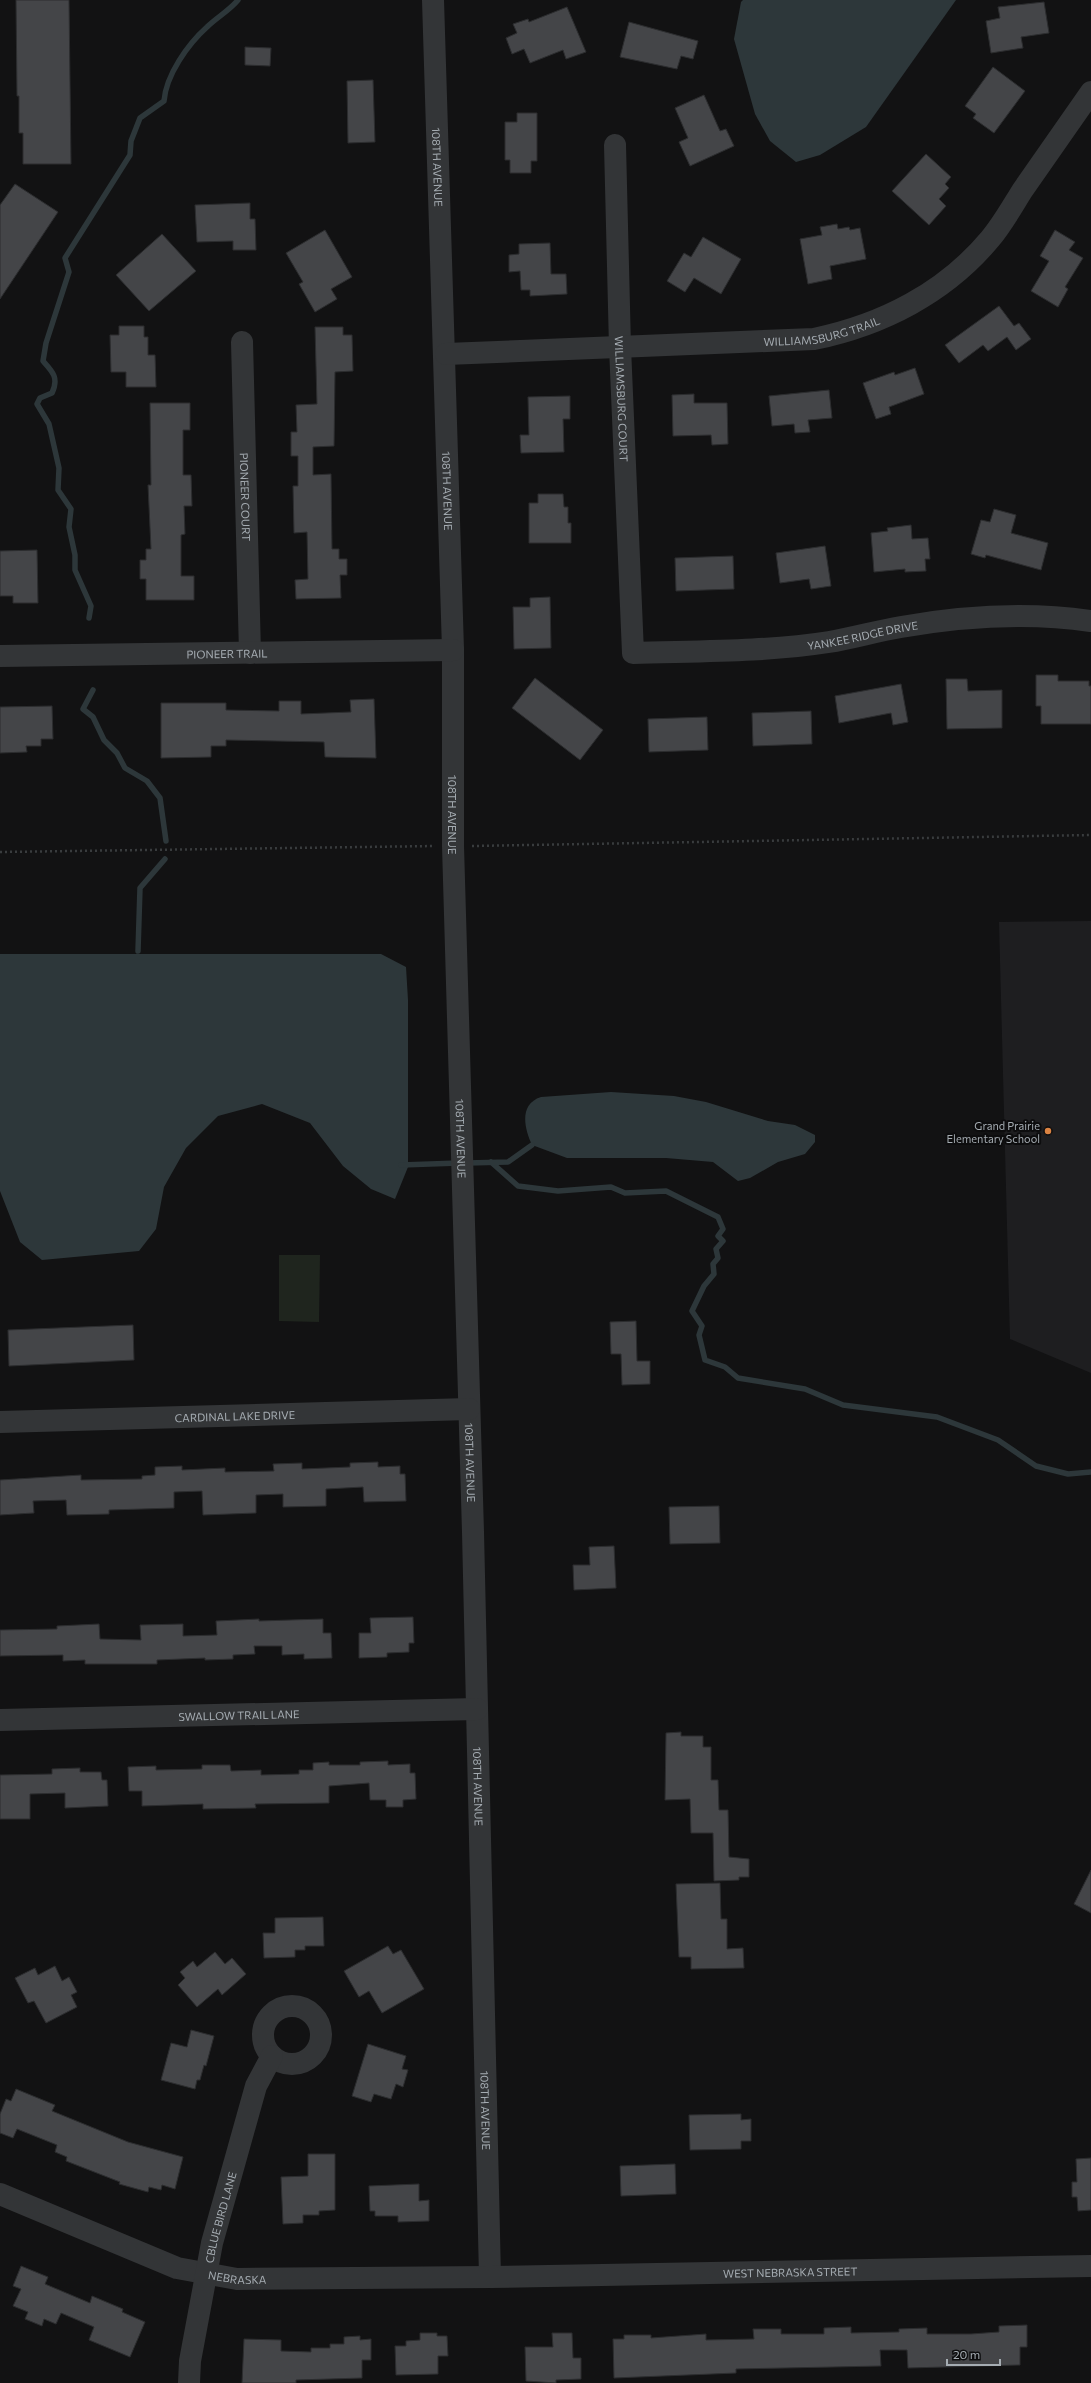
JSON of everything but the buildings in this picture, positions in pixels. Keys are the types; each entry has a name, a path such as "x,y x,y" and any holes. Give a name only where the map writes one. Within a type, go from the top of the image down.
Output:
{"street":[{"name":"108TH AVENUE","path":"433,0 446,354 453,650 453,846 477,1709 490,2277"},
{"name":"WILLIAMSBURG TRAIL","path":"446,354 814,339 850,330 893,315 935,290 964,266 990,239 1091,92"},
{"name":"WILLIAMSBURG COURT","path":"616,145 620,347 633,653"},
{"name":"PIONEER COURT","path":"242,342 250,653"},
{"name":"YANKEE RIDGE DRIVE","path":"633,653 782,647 830,642 928,622 972,618 1010,616 1091,621"},
{"name":"PIONEER TRAIL","path":"0,656 453,650"},
{"name":"CARDINAL LAKE DRIVE","path":"0,1422 469,1409"},
{"name":"SWALLOW TRAIL LANE","path":"0,1720 477,1709"},
{"name":"CBLUE BIRD LANE","path":"189,2383 190,2361 212,2243 256,2086 272,2056"},
{"name":"NEBRASKA","path":"0,2194 177,2268 207,2275 236,2279 490,2277"},
{"name":"WEST NEBRASKA STREET","path":"490,2277 1091,2266"}],"path":[{"path":"0,852 1091,835"}],"shaded area":[{"path":"743,0 956,0 866,127 820,155 796,162 770,141 755,114 734,39 741,2"},
{"name":"Grand Prairie Elementary School","path":"1091,921 1091,1373 1010,1339 999,922"},
{"path":"0,954 381,954 406,967 408,1000 408,1167 395,1199 371,1189 343,1166 310,1123 262,1104 218,1116 186,1148 164,1187 156,1229 139,1251 42,1260 20,1242 0,1191"},
{"path":"611,1092 674,1096 706,1102 768,1121 795,1125 815,1135 815,1142 805,1154 778,1162 750,1178 738,1181 713,1162 666,1158 567,1158 532,1145 527,1131 525,1117 529,1105 534,1100 541,1097"},
{"path":"279,1255 320,1255 319,1322 279,1321"}],"waterway":[{"path":"89,618 91,606 75,570 75,555 69,527 71,509 58,490 59,468 49,424 37,404 40,398 52,393 55,383 52,372 43,361 46,343 69,272 65,258 130,155 131,141 140,118 164,101 173,71 193,42 211,23 238,0"},
{"path":"93,690 83,709 93,717 104,740 117,753 125,768 147,781 160,798 166,841"},
{"path":"138,951 140,888 165,859"},
{"path":"467,1163 508,1162 532,1145"},
{"path":"491,1162 518,1186 558,1191 611,1187 625,1193 666,1191 718,1217 723,1229 718,1236 723,1241 716,1249 718,1258 713,1264 714,1274 704,1286 692,1311 702,1326 699,1335 705,1360 725,1367 738,1378 805,1389 843,1405 937,1417 998,1440 1036,1466 1068,1474 1091,1472"},
{"path":"401,1165 459,1163"}],"place":[{"name":"Grand Prairie Elementary School","path":"1048,1131"}]}
